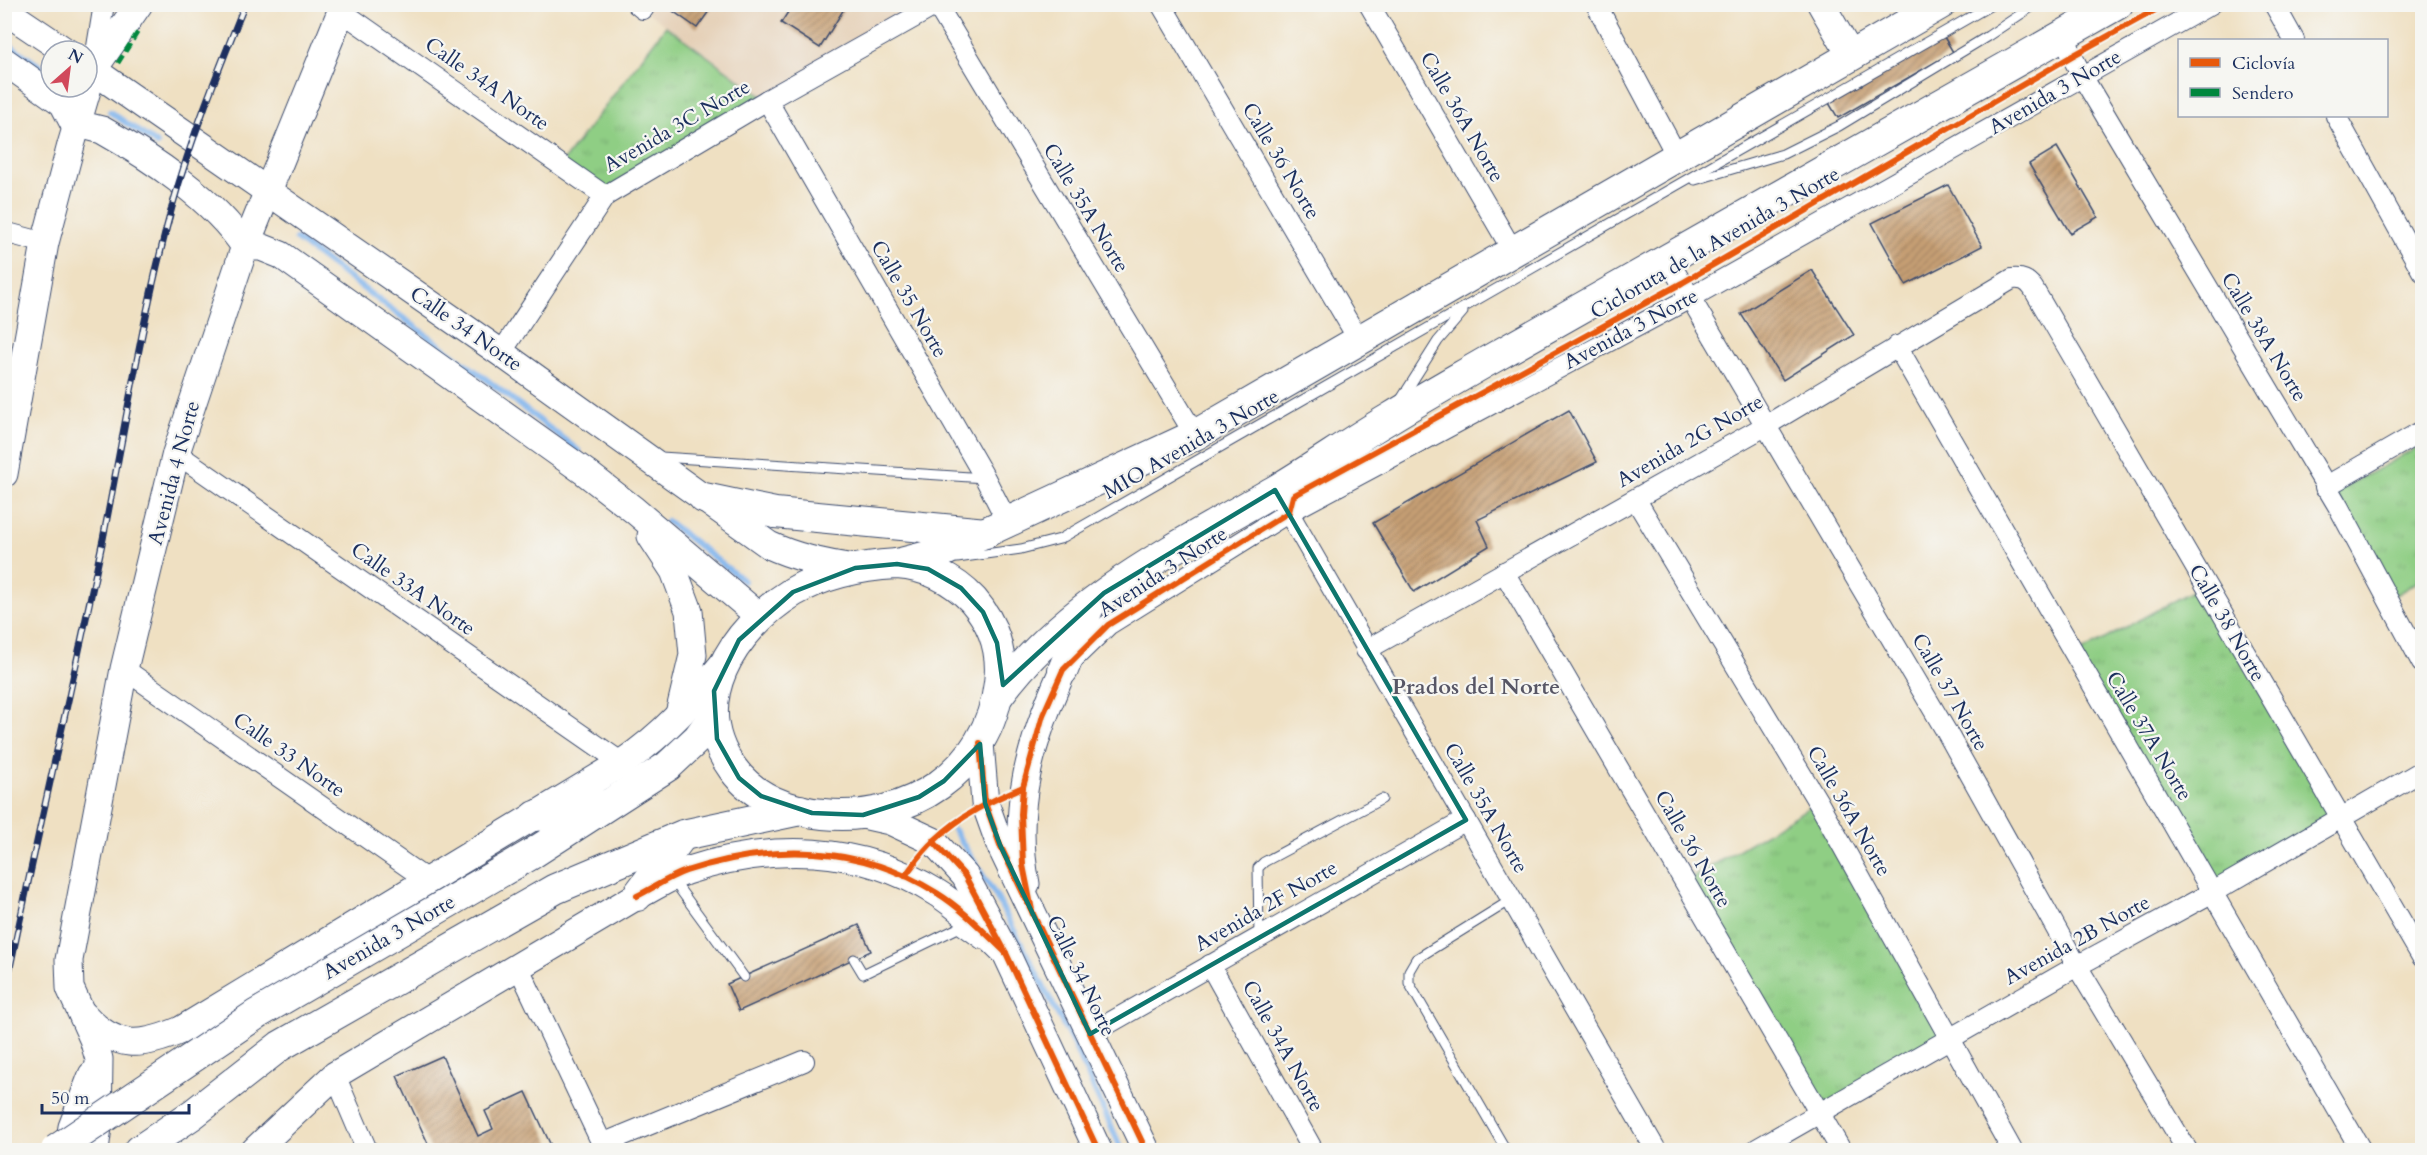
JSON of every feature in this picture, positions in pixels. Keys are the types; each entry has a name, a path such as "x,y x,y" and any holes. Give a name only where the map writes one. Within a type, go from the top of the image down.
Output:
{"main road":[{"path":"99,56 139,4"},
{"path":"1821,4 1851,56"},
{"path":"904,565 943,552 997,528 1195,435 1514,253 1678,172 1851,56 1941,4"},
{"name":"Avenida 3 Norte","path":"998,696 1014,674 1038,649 1091,603 1139,569 1282,501 1389,418 2118,4"},
{"name":"Avenida 4 Norte","path":"99,1059 93,1039 70,988 69,960 124,669 177,453 245,247 342,8"},
{"path":"4,10 47,39"},
{"path":"4,61 63,103 76,128"},
{"name":"Calle 34 Norte","path":"99,74 501,353 769,545 820,563 855,568"},
{"path":"4,474 45,243 83,99"},
{"path":"76,128 86,126 102,130 179,181 219,213 245,247 261,247 281,255 585,471 760,617"},
{"path":"704,498 775,513 997,528"},
{"path":"634,510 675,571 689,611 693,655 679,718"},
{"path":"904,565 928,569 961,588 983,612 998,643 1001,670 998,696 993,718 980,743 944,782 920,797 888,810 863,815 839,816 783,806 761,796 739,778 726,760 717,739 713,717 714,692 724,663 739,640 760,617 794,592 828,576 855,568 904,565"},
{"path":"1033,915 1023,865 1021,814 1023,787 1043,715 1091,603"},
{"name":"Avenida 3 Norte","path":"78,1008 95,1027 111,1037 131,1042 154,1041 181,1030 622,764 653,742 679,718 724,663"},
{"name":"Avenida 3 Norte","path":"56,1150 257,1014 531,855 668,766 698,738 713,717"},
{"name":"Calle 34 Norte","path":"980,743 985,803 1000,845 1146,1150"},
{"path":"536,816 615,800"},
{"name":"Avenida 3 Norte","path":"140,1150 193,1114 280,1046 555,889 682,834 802,810"},
{"path":"863,815 890,822 933,841 965,876 1009,961 1096,1150"},
{"path":"637,896 682,834"},
{"path":"255,1150 335,1075 671,878 684,872 756,853 831,854 868,862 904,876 937,893 967,915 1009,961"},
{"path":"68,1150 72,1127 99,1059"},
{"path":"95,1150 98,1127 99,1059"}],"street":[{"path":"96,39 104,4"},
{"name":"Calle 36A Norte","path":"1369,4 1514,253"},
{"path":"1596,4 1678,172"},
{"name":"Avenida 3 Norte","path":"1063,670 1108,625 1282,501 1690,298 1871,198 2211,4"},
{"path":"2274,4 2293,39"},
{"name":"Avenida 3C Norte","path":"501,353 605,196 768,100 937,5"},
{"name":"Calle 35A Norte","path":"937,5 1195,435"},
{"name":"Calle 36 Norte","path":"1164,5 1360,342"},
{"name":"Calle 34A Norte","path":"342,8 605,196"},
{"name":"Calle 38A Norte","path":"2065,35 2082,76 2325,487 2422,663"},
{"name":"Calle 35 Norte","path":"768,100 985,478 997,528"},
{"path":"2337,117 2422,271"},
{"path":"4,232 45,243"},
{"name":"Calle 37 Norte","path":"1668,260 1946,731 2077,966 2187,1150"},
{"name":"Avenida 2G Norte","path":"1366,650 1765,426 2012,279 2020,278 2028,281 2033,288"},
{"name":"Calle 38 Norte","path":"2033,288 2422,957"},
{"name":"Calle 37A Norte","path":"1897,346 2068,646 2361,1150"},
{"path":"2325,487 2422,431"},
{"name":"Calle 33A Norte","path":"177,453 622,764"},
{"name":"Calle 36A Norte","path":"1636,500 1818,802 1949,1041 2012,1150"},
{"name":"Calle 35A Norte","path":"1282,501 1656,1150"},
{"name":"Calle 36 Norte","path":"1504,572 1841,1150"},
{"name":"Calle 33 Norte","path":"124,669 427,880"},
{"name":"Avenida 2B Norte","path":"1755,1150 2077,966 2213,892 2422,771"},
{"name":"Avenida 2F Norte","path":"1090,1034 1466,820"},
{"name":"Calle 34A Norte","path":"1210,965 1313,1150"},
{"path":"519,968 604,1147 804,1061"},
{"path":"272,1150 335,1075 367,1150"}],"lane":[{"name":"MIO Avenida 3 Norte","path":"904,565 1012,550 1059,539 1470,305 1678,172 1993,4"},
{"name":"MIO Avenida 3 Norte","path":"1678,172 1783,154 1839,126 1988,36 2036,4"},
{"name":"MIO Avenida 3 Norte","path":"1389,418 1438,341 1470,305"},
{"path":"644,456 985,478"},
{"path":"1259,938 1258,868 1264,862 1382,799"},
{"path":"671,878 744,977"},
{"path":"1506,1150 1409,983 1409,971 1416,959 1512,900"},
{"path":"854,959 863,974 958,928 1009,961"}],"highlighted area":[{"path":"1275,490 1466,820 1090,1034 1000,845 985,803 980,744 944,781 919,797 863,815 812,813 761,796 739,778 717,739 714,691 739,640 793,592 855,568 897,564 928,569 961,588 983,612 997,643 1003,685 1104,593"}],"shaded area":[{"path":"646,4 938,5 767,100 643,9"}],"green space":[{"path":"666,26 767,100 605,196 561,164"},
{"path":"2422,445 2422,579 2394,596 2335,492"},
{"path":"2204,584 2341,818 2213,892 2074,656"},
{"path":"1818,802 1949,1041 1819,1112 1685,882"}],"building":[{"path":"673,4 714,4 697,28 670,9"},
{"path":"793,4 847,4 820,48 781,23"},
{"path":"1944,37 1953,52 1838,118 1829,103"},
{"path":"2057,147 2098,217 2070,233 2029,164"},
{"path":"1948,185 1982,246 1906,285 1872,223"},
{"path":"1812,270 1854,335 1783,380 1741,314"},
{"path":"1569,410 1597,462 1477,520 1489,546 1414,592 1373,523"},
{"path":"859,925 871,951 739,1011 727,984"},
{"path":"442,1056 478,1136 493,1129 485,1111 526,1092 553,1150 431,1150 397,1076"}],"waterway":[{"path":"4,41 39,66"},
{"path":"110,112 157,144"},
{"path":"296,239 486,379 579,451"},
{"path":"667,521 744,581"},
{"path":"954,830 996,896 1073,1043 1122,1150"}],"railway":[{"path":"4,997 103,539 161,248 196,130 245,4"}],"marked path":[{"path":"118,63 139,30"}],"cycle path":[{"name":"Cicloruta de la Avenida 3 Norte","path":"1033,915 1023,865 1021,814 1023,787 1043,715 1063,670 1108,625 1289,512 1293,496 1682,283 2072,56 2166,4"},
{"path":"980,743 985,803 1000,845 1146,1150"},
{"path":"905,876 927,848 955,823 988,803 1023,787"},
{"path":"933,841 965,876 1006,953 1098,1150"},
{"path":"637,896 686,871 750,856 814,853 846,857 877,865 907,877 937,893 964,913 1006,953"}],"district":[{"name":"Prados del Norte","path":"1476,687"}]}
